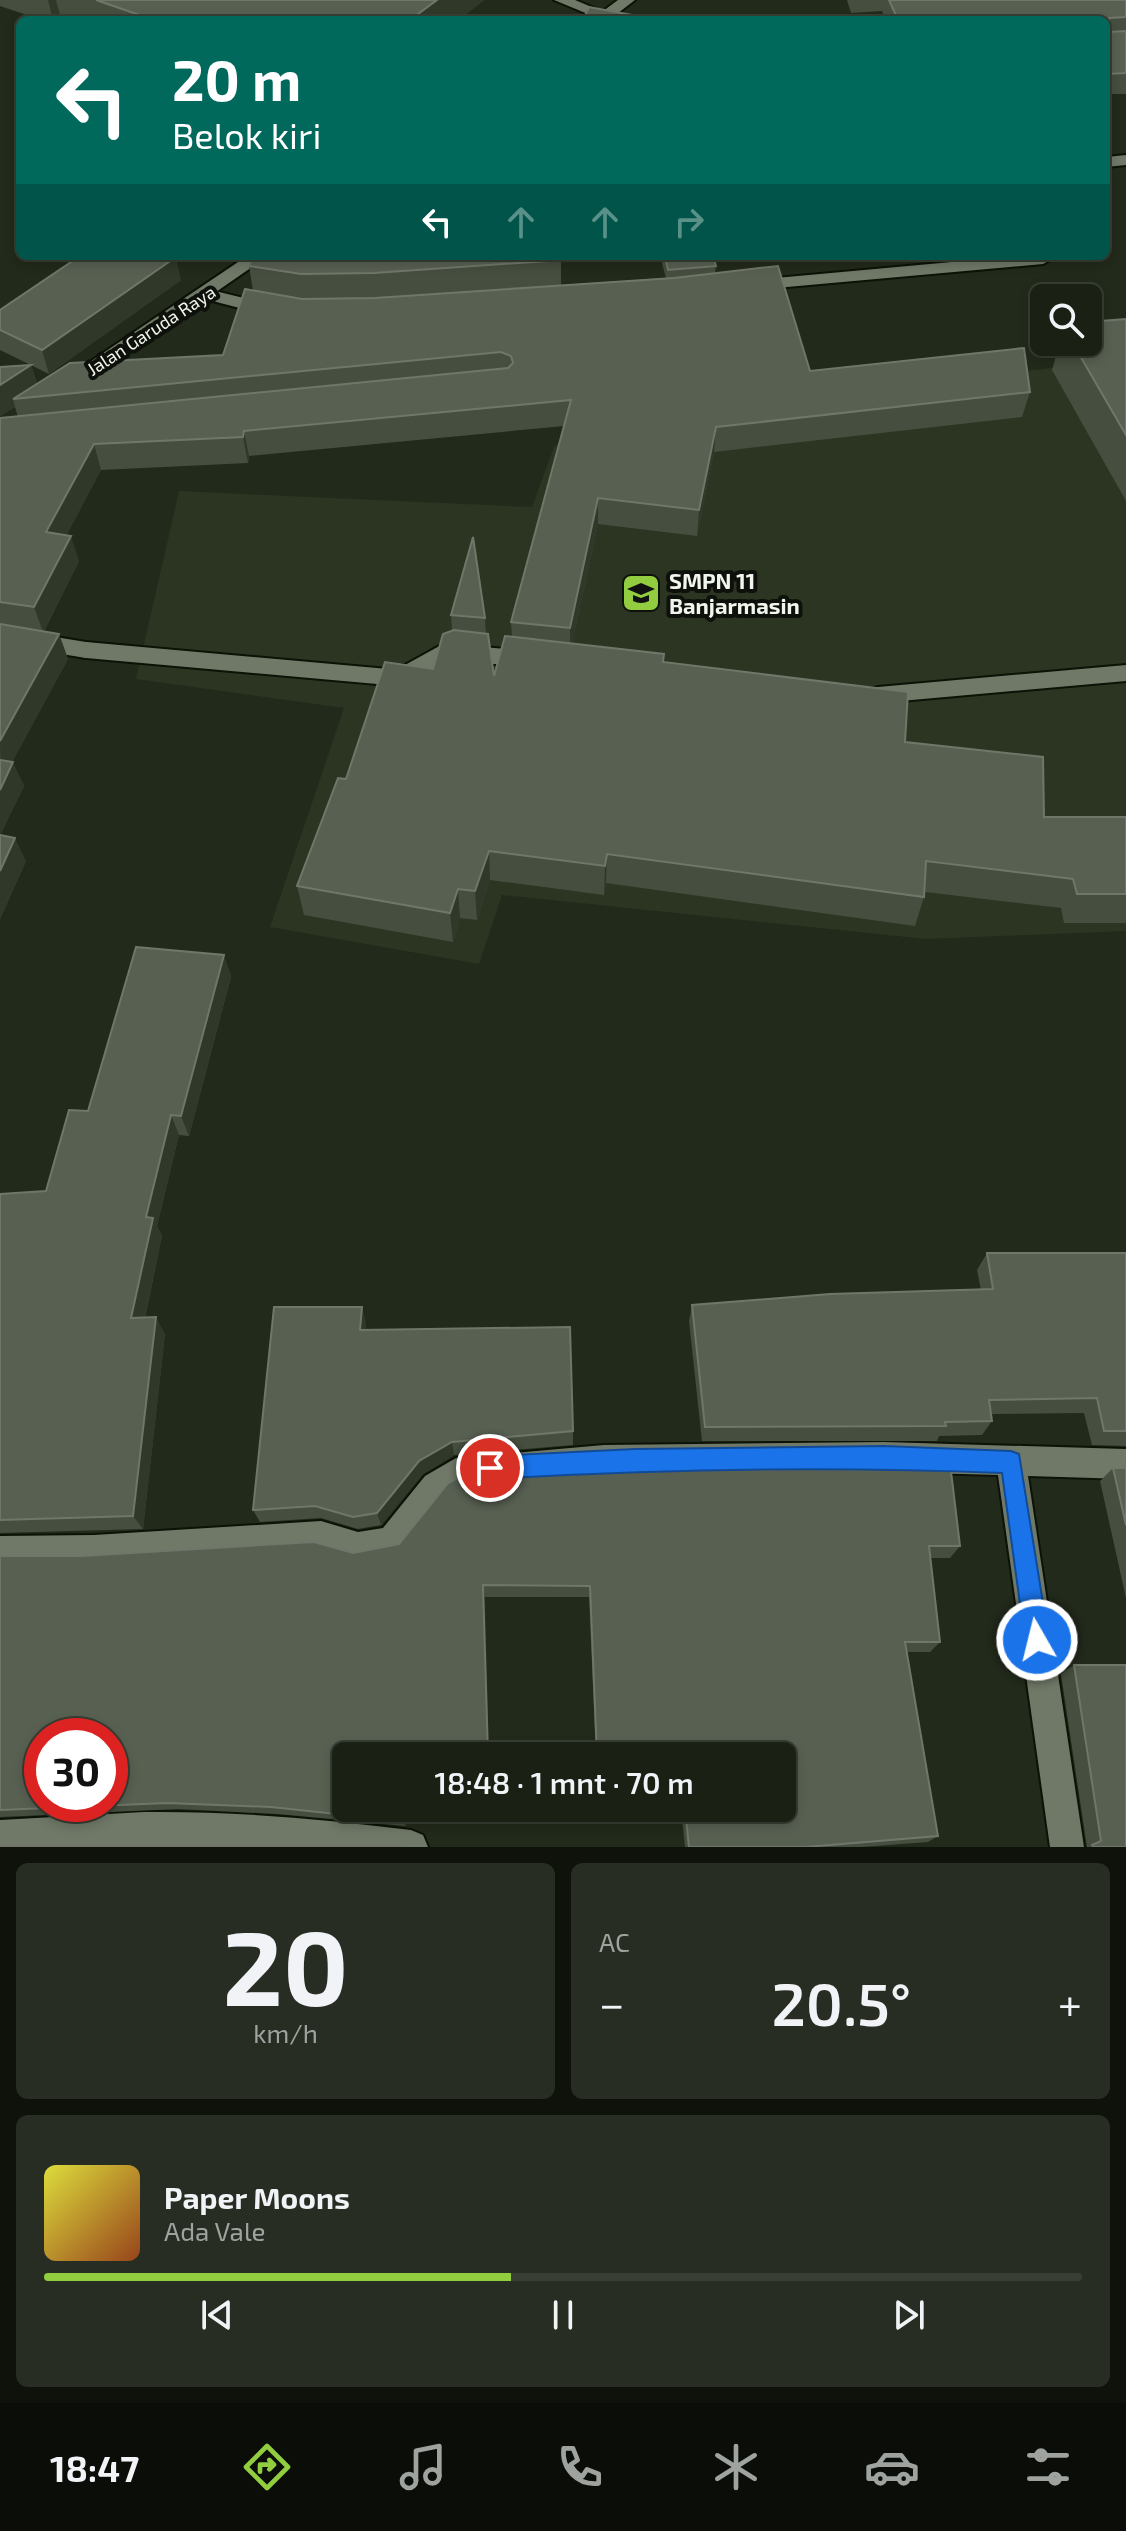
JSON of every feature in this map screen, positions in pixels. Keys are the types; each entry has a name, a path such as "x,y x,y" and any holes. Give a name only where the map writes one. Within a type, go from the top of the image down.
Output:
{"street":[{"path":"561,0 597,16"},
{"path":"605,16 628,0"},
{"name":"Jalan Garuda Raya","path":"64,388 254,260"},
{"path":"728,288 1032,260"},
{"path":"207,294 291,314"},
{"path":"0,636 86,650 388,677 402,676 443,652 551,662"},
{"path":"860,697 1126,673"},
{"path":"0,1551 94,1550 321,1536 358,1547 391,1542 435,1486 456,1473 490,1468 635,1460 884,1457 1126,1464"},
{"path":"1011,1462 1067,1847"},
{"path":"0,1836 92,1829 232,1829 292,1832 411,1847"}],"shaded area":[{"name":"SMPN 11 Banjarmasin","path":"1126,359 1126,931 926,939 502,895 479,964 270,927 344,708 136,679 179,491 532,507 554,447 589,420 650,416"}],"building":[{"path":"96,0 437,0 415,16 142,16"},
{"path":"889,0 1126,0 1126,17 896,16"},
{"path":"589,7 637,16 585,16"},
{"path":"1126,31 1126,73 1110,74 1110,32"},
{"path":"74,260 172,260 42,350 0,330 0,310"},
{"path":"251,260 561,260 374,273 301,274 249,266"},
{"path":"666,260 714,260 716,266 668,270"},
{"path":"778,266 810,371 1024,348 1030,392 716,427 699,510 598,498 570,628 511,622 571,400 244,431 243,437 94,444 46,532 71,536 34,607 0,602 0,418 508,368 513,363 511,356 501,352 13,399 70,363 223,355 245,289 302,299 375,298 674,278"},
{"path":"1126,319 1126,435 1080,356 1102,356 1102,321"},
{"path":"31,365 0,385 0,367"},
{"path":"473,537 485,618 451,615"},
{"path":"0,624 59,634 0,741"},
{"path":"454,630 488,634 494,676 505,636 664,654 663,662 908,692 905,742 1043,757 1044,817 1126,817 1126,894 1077,894 1073,879 926,861 924,897 607,854 605,866 489,851 475,891 458,889 450,913 297,886 338,778 346,779 385,662 433,669 443,634"},
{"path":"0,760 13,762 0,790"},
{"path":"0,835 15,838 0,871"},
{"path":"136,947 224,955 181,1116 171,1115 146,1217 153,1218 131,1318 156,1317 133,1516 0,1520 0,1194 46,1191 69,1110 88,1111"},
{"path":"987,1253 1126,1253 1126,1431 1104,1431 1097,1398 989,1400 992,1421 945,1422 946,1426 705,1427 692,1305 830,1294 993,1289"},
{"path":"274,1307 362,1307 360,1330 570,1327 573,1431 452,1442 419,1461 377,1513 353,1517 315,1506 253,1510"},
{"path":"720,1461 950,1463 960,1546 929,1546 940,1642 905,1642 938,1836 806,1847 689,1847 686,1822 796,1822 796,1742 596,1742 590,1586 483,1585 488,1742 332,1742 332,1814 271,1807 128,1805 128,1718 24,1718 24,1809 0,1810 0,1556 82,1556 314,1542 353,1553 399,1544 448,1483 464,1475 487,1471"},
{"path":"1113,1468 1126,1468 1126,1525"},
{"path":"1074,1665 1126,1665 1126,1847 1092,1845 1101,1841"},
{"path":"402,1845 402,1847 0,1847"}],"place":[{"name":"SMPN 11 Banjarmasin","path":"641,593"}],"route":[{"path":"490,1468 604,1460 884,1457 1011,1462 1037,1640"}]}
